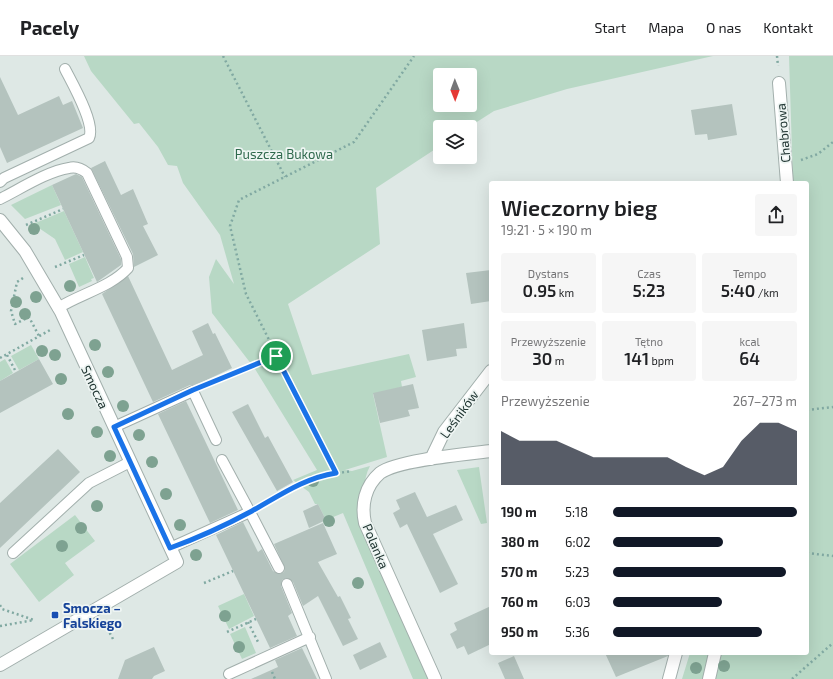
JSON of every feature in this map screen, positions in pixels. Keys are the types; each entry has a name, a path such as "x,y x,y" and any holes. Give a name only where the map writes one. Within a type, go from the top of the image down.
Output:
{"street":[{"name":"Chabrowa","path":"779,83 787,181"},
{"name":"Smocza","path":"0,220 25,251 66,322 177,562 0,665"},
{"name":"Leśników","path":"431,459 444,432 489,374"},
{"name":"Polanka","path":"435,679 365,523 363,512 364,498 371,484 381,473 400,465 431,459 489,451"},
{"path":"669,679 675,655"},
{"path":"709,679 715,655"}],"lane":[{"path":"0,182 4,178 89,138 92,129 65,69"},
{"path":"0,199 50,174 69,168 77,167 87,173 127,257 128,268 123,274 106,284 58,308"},
{"path":"114,427 193,390 216,440"},
{"path":"222,460 279,568"},
{"path":"13,553 89,482 130,462"},
{"path":"170,548 250,512"},
{"path":"287,584 326,679"},
{"path":"230,674 310,637"}],"path":[{"path":"223,56 285,177"},
{"path":"336,473 246,294 230,226 239,200 354,142 414,56"},
{"path":"786,165 818,154 833,142"},
{"path":"25,226 63,209"},
{"path":"52,268 84,255"},
{"path":"36,269 17,282 11,311 15,324 29,317 39,336"},
{"path":"0,358 66,322"},
{"path":"7,354 16,372"},
{"path":"193,390 276,356"},
{"path":"809,410 833,407"},
{"path":"250,512 301,483 321,476 352,472"},
{"path":"809,553 833,556"},
{"path":"204,583 233,571"},
{"path":"0,605 2,609 34,620 0,626"},
{"path":"227,632 256,619"},
{"path":"106,624 114,638"},
{"path":"792,679 833,643"}],"green space":[{"name":"Puszcza Bukowa","path":"84,56 713,56 567,89 494,111 477,122 477,120 433,120 433,151 376,188 380,244 288,304 312,375 409,354 416,377 401,381 402,387 373,394 387,457 345,470 352,471 370,466 365,483 363,512 435,679 413,679 343,513 326,520 318,504 315,504 309,492 293,480 317,470 255,369 212,313 209,277 216,259 234,284 220,235 183,183 177,166 168,165 158,147 139,123 134,124 91,71"},
{"path":"789,56 833,56 833,679 682,679 689,655 809,655 809,181 793,181"},
{"path":"52,185 61,205 25,219 11,205"},
{"path":"64,211 83,252 65,260 55,239 33,224"},
{"path":"85,257 94,278 91,279 92,281 79,287 69,264"},
{"path":"31,345 39,359 19,370 11,356"},
{"path":"5,359 13,373 0,381 0,362"},
{"path":"479,467 487,523 481,524 457,470"},
{"path":"75,515 95,541 65,563 74,575 39,602 10,564"},
{"path":"244,594 254,616 229,629 218,606"},
{"path":"245,627 256,653 242,659 230,634"}],"building":[{"path":"0,77 18,115 59,96 63,105 72,101 83,128 7,163 0,147"},
{"path":"732,104 737,135 708,140 707,134 695,135 691,110"},
{"path":"105,161 121,195 133,189 148,224 143,226 158,255 134,267 133,254 91,168"},
{"path":"76,174 82,177 121,259 121,265 97,282 52,185"},
{"path":"489,270 489,301 471,304 466,273"},
{"path":"128,276 172,370 203,355 192,331 208,323 213,334 215,333 232,368 196,385 190,385 153,402 102,294"},
{"path":"464,323 467,348 456,349 457,356 427,361 422,330"},
{"path":"39,359 53,384 0,413 0,381"},
{"path":"413,384 419,408 408,410 410,416 380,423 373,393"},
{"path":"186,401 238,510 210,523 158,414"},
{"path":"248,404 265,438 268,436 293,482 277,491 232,412"},
{"path":"58,449 80,472 0,548 0,503"},
{"path":"415,492 427,517 456,505 463,520 433,534 458,584 440,593 407,524 400,528 393,513 400,509 396,500"},
{"path":"318,504 326,520 309,528 303,511"},
{"path":"243,522 258,552 262,549 273,571 279,574 284,572 285,568 274,544 323,523 337,554 318,562 338,597 340,596 351,618 348,619 358,639 343,646 318,596 303,606 293,582 287,578 282,580 281,586 292,613 288,616 297,636 270,648 216,535"},
{"path":"489,607 489,645 468,655 464,646 457,649 450,634 457,630 454,623"},
{"path":"380,642 387,657 360,670 353,655"},
{"path":"154,647 165,671 154,676 152,679 118,679 125,660"},
{"path":"302,648 317,679 251,679 278,667 275,660"},
{"path":"606,655 668,655 668,656 616,677"},
{"path":"514,656 524,679 505,679 498,663"}],"place":[{"name":"Smocza – Falskiego","path":"55,615"}],"route":[{"path":"276,356 336,473 321,476 301,483 250,512 170,548 114,427 193,390 276,356"}]}
